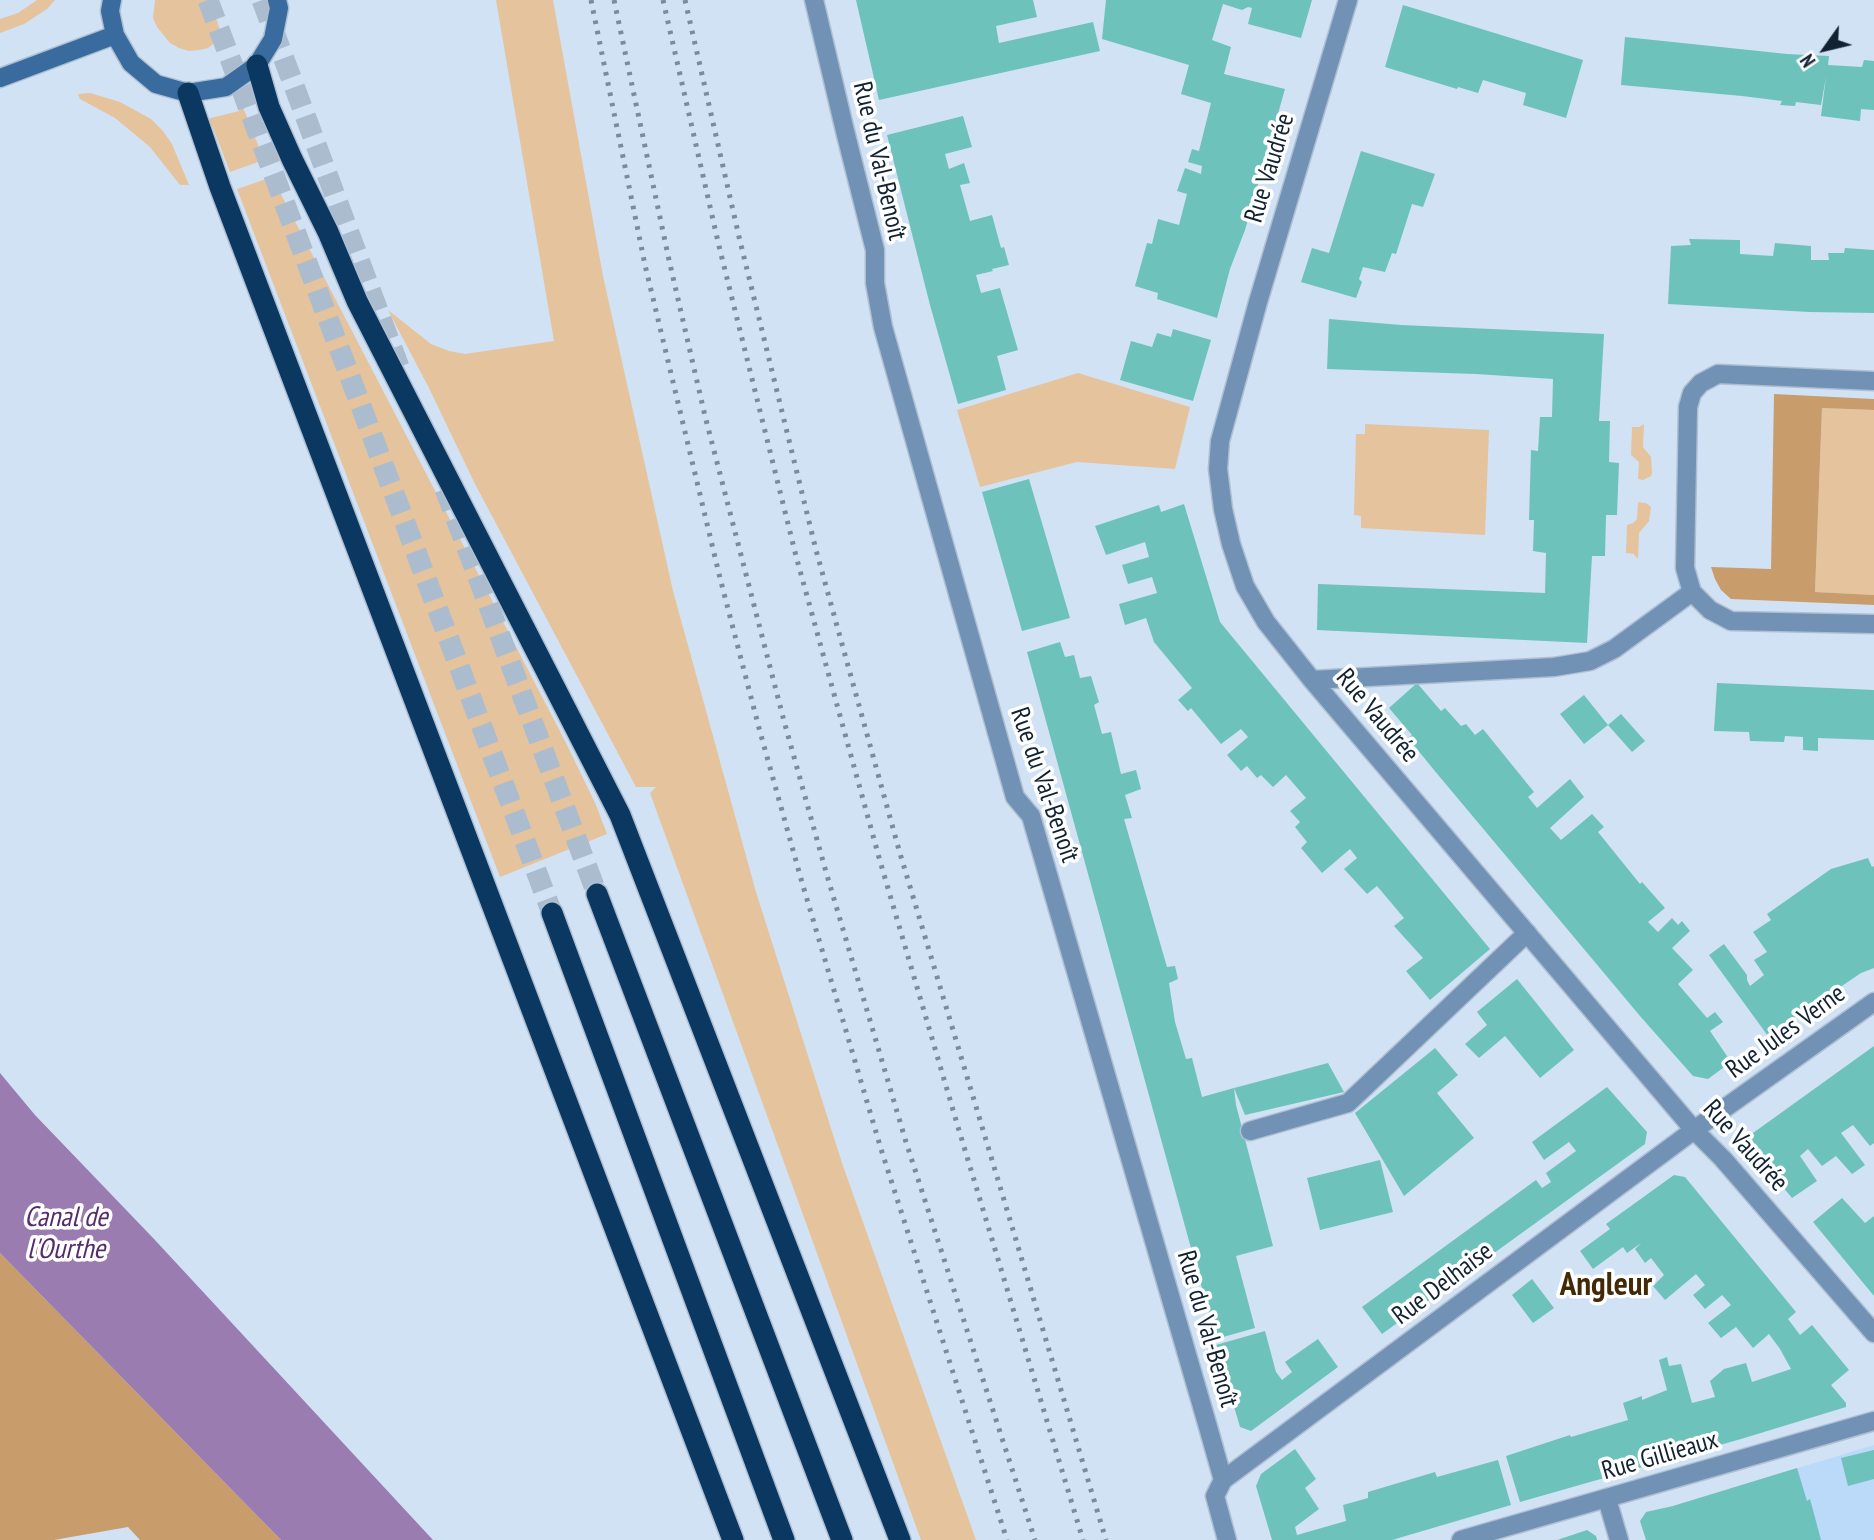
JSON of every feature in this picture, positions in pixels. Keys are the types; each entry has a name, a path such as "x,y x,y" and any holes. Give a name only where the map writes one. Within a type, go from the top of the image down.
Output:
{"highway":[{"path":"257,65 269,107 357,301 620,815 900,1540"},
{"path":"188,93 225,200 733,1540"},
{"path":"597,894 842,1540"},
{"path":"552,913 785,1540"}],"main road":[{"path":"112,0 110,11 115,35 131,64 156,84 188,93 226,87 257,65 273,39 279,8 277,0"},
{"path":"0,78 115,35"}],"street":[{"name":"Rue du Val-Benoît","path":"814,0 875,250 875,283 883,327 1015,797 1031,816 1223,1480 1215,1496 1227,1540"},
{"name":"Rue Vaudrée","path":"1348,0 1220,441 1218,469 1229,533 1245,586 1266,622 1312,680 1695,1130 1723,1158 1874,1333"},
{"path":"1874,381 1718,374 1701,383 1692,393 1688,407 1685,568 1692,592 1710,610 1731,621 1874,624"},
{"path":"1312,680 1554,667 1590,661 1614,649 1692,592"},
{"path":"1250,1131 1348,1103 1527,933"},
{"name":"Rue Jules Verne","path":"1695,1130 1874,1002"},
{"name":"Rue Delhaise","path":"1223,1480 1695,1130"},
{"name":"Rue Gillieaux","path":"1461,1540 1874,1421"},
{"path":"1607,1499 1619,1540"}],"shaded area":[{"path":"37,0 55,0 47,9 24,24 0,33 0,19 18,13"},
{"path":"155,0 210,0 220,30 225,35 208,48 189,51 179,48 170,43 157,27 153,18"},
{"path":"496,0 553,0 603,276 673,591 756,892 842,1163 976,1540 921,1540 650,793 656,787 636,787 475,484 388,310 431,344 465,354 554,341"},
{"path":"90,93 120,102 151,119 172,144 189,185 180,185 150,147 115,118 80,99 78,94"},
{"path":"243,107 264,160 230,172 207,119 239,111"},
{"path":"272,177 565,741 607,834 500,877 237,189"},
{"path":"1078,373 1190,407 1175,469 1077,462 980,487 957,410"},
{"path":"1774,394 1874,399 1874,410 1822,408 1815,592 1874,595 1874,605 1731,599 1721,590 1715,579 1711,567 1771,569"},
{"path":"1822,408 1874,410 1874,595 1815,592"},
{"path":"1365,424 1489,430 1485,535 1361,528 1361,516 1354,515 1356,434 1365,434"},
{"path":"1644,424 1643,447 1651,457 1652,473 1643,480 1638,479 1639,462 1631,455 1632,427"},
{"path":"1638,502 1651,507 1649,521 1639,533 1638,559 1634,554 1626,553 1627,525 1637,519"},
{"path":"0,1253 281,1540 140,1540 128,1527 54,1540 0,1540"},
{"path":"1874,1445 1874,1540 1682,1540 1673,1506"}],"water":[{"name":"Canal de l'Ourthe","path":"0,1073 35,1115 154,1239 433,1540 281,1540 0,1253"}],"building":[{"path":"856,0 1033,0 1037,17 996,26 999,43 1093,22 1100,51 879,100"},
{"path":"1106,0 1312,0 1301,38 1248,24 1252,8 1242,10 1223,4 1212,40 1231,47 1224,74 1285,89 1217,318 1157,299 1158,293 1135,286 1147,243 1152,244 1158,219 1179,225 1187,194 1177,191 1185,168 1201,174 1202,166 1188,162 1192,149 1199,151 1211,103 1181,94 1189,65 1102,39"},
{"path":"1403,5 1583,60 1566,118 1523,105 1526,93 1483,80 1478,93 1385,67"},
{"path":"1625,37 1829,56 1828,65 1862,67 1864,60 1874,61 1874,110 1861,109 1860,121 1821,116 1826,77 1821,105 1796,102 1795,106 1780,105 1782,101 1621,85"},
{"path":"963,116 972,147 945,154 949,169 964,163 970,183 960,185 970,221 992,215 1001,248 1004,247 1009,265 976,275 981,293 1000,288 1018,350 997,356 1006,390 958,404 887,135"},
{"path":"1361,151 1435,174 1423,207 1412,204 1396,254 1392,253 1385,272 1363,267 1359,279 1362,282 1356,298 1301,282 1312,248 1329,253"},
{"path":"1689,239 1740,240 1740,254 1773,256 1775,243 1811,246 1811,260 1829,260 1828,253 1844,253 1845,248 1874,250 1874,313 1668,304 1671,246 1691,245"},
{"path":"1329,319 1604,334 1599,421 1610,421 1609,462 1619,463 1617,515 1606,515 1605,556 1592,556 1587,643 1317,630 1318,584 1545,593 1546,553 1533,551 1534,520 1529,520 1531,450 1538,451 1540,417 1552,417 1553,379 1327,369"},
{"path":"1173,329 1211,340 1193,401 1120,380 1131,341 1152,347 1157,333 1171,337"},
{"path":"1029,479 1070,618 1022,631 982,492"},
{"path":"1184,504 1220,622 1490,949 1430,1000 1406,971 1423,958 1394,926 1404,918 1377,886 1367,894 1344,869 1357,858 1350,849 1322,873 1301,848 1307,842 1295,827 1300,822 1290,811 1306,798 1286,775 1273,787 1261,775 1257,778 1247,766 1241,771 1227,755 1248,737 1241,729 1221,744 1191,708 1188,711 1178,700 1192,688 1154,642 1146,618 1125,625 1119,604 1157,593 1152,577 1128,584 1122,565 1149,557 1145,542 1106,555 1095,526 1159,505 1161,512"},
{"path":"1060,642 1065,657 1074,655 1080,678 1091,676 1099,702 1094,705 1102,734 1111,732 1121,774 1136,770 1141,789 1125,795 1132,818 1124,819 1167,967 1175,966 1178,979 1169,983 1175,1022 1186,1059 1192,1058 1202,1097 1234,1088 1236,1105 1273,1246 1236,1256 1255,1328 1216,1339 1027,652"},
{"path":"1417,683 1441,711 1445,708 1461,726 1466,724 1475,735 1483,729 1534,792 1528,797 1537,808 1570,779 1584,797 1550,828 1561,840 1592,814 1604,827 1598,832 1640,884 1642,882 1665,908 1648,922 1658,932 1672,918 1678,925 1682,921 1690,931 1672,948 1693,970 1678,984 1707,1018 1715,1012 1723,1022 1710,1031 1731,1062 1708,1079 1693,1076 1434,770 1408,738 1412,735 1389,708"},
{"path":"1717,683 1874,690 1874,740 1818,738 1818,751 1803,750 1803,737 1785,736 1784,742 1750,741 1749,732 1714,731"},
{"path":"1584,695 1608,725 1584,744 1560,714"},
{"path":"1621,714 1645,741 1632,752 1608,725"},
{"path":"1868,858 1872,867 1874,866 1874,968 1861,973 1768,1036 1709,955 1724,944 1747,975 1750,986 1764,975 1754,960 1767,952 1753,932 1771,920 1767,914 1831,869"},
{"path":"1517,979 1574,1050 1540,1078 1505,1036 1479,1058 1465,1044 1487,1025 1477,1012"},
{"path":"1874,1046 1874,1143 1870,1146 1853,1125 1841,1133 1865,1165 1852,1174 1836,1156 1822,1166 1808,1149 1800,1156 1817,1181 1792,1198 1751,1149 1753,1133"},
{"path":"1435,1048 1458,1075 1437,1093 1474,1138 1404,1196 1355,1113"},
{"path":"1328,1063 1344,1092 1245,1115 1234,1088"},
{"path":"1607,1087 1647,1132 1645,1144 1382,1334 1362,1307 1536,1180 1542,1188 1551,1182 1546,1173 1576,1151 1569,1142 1544,1160 1532,1142"},
{"path":"1380,1160 1393,1212 1320,1230 1307,1178"},
{"path":"1674,1175 1685,1177 1796,1312 1788,1319 1800,1335 1812,1325 1849,1370 1831,1385 1846,1403 1846,1407 1520,1502 1506,1456 1628,1420 1623,1403 1642,1396 1642,1400 1667,1390 1659,1360 1667,1357 1669,1366 1681,1364 1692,1403 1715,1397 1710,1381 1724,1369 1746,1363 1752,1382 1791,1369 1769,1334 1753,1348 1736,1327 1721,1338 1708,1323 1731,1305 1722,1295 1705,1309 1693,1295 1705,1285 1696,1274 1665,1300 1653,1286 1664,1275 1651,1258 1645,1263 1635,1249 1641,1243 1627,1253 1623,1247 1593,1269 1580,1251 1610,1229 1606,1224"},
{"path":"1842,1198 1865,1223 1874,1216 1874,1296 1813,1222"},
{"path":"1532,1279 1554,1308 1533,1323 1512,1295"},
{"path":"1265,1331 1276,1372 1282,1380 1292,1372 1285,1362 1318,1339 1338,1367 1251,1431 1240,1427 1216,1345"},
{"path":"1295,1449 1316,1479 1305,1488 1319,1509 1295,1527 1297,1535 1346,1521 1343,1505 1368,1498 1368,1492 1435,1472 1437,1477 1498,1460 1511,1505 1392,1540 1272,1540 1256,1486 1261,1474"},
{"path":"1874,1450 1874,1479 1848,1486 1841,1458"},
{"path":"1797,1468 1807,1501 1810,1499 1821,1540 1646,1540 1640,1521 1646,1512"},
{"path":"1587,1530 1596,1536 1597,1540 1557,1540"}],"tunnel":[{"path":"208,0 552,913"},
{"path":"262,0 399,367"},
{"path":"445,489 597,894"}],"railway":[{"path":"591,0 645,265 759,728 881,1149 1007,1540"},
{"path":"614,0 705,416 784,721 906,1142 1035,1540"},
{"path":"663,0 719,246 796,556 880,861 1083,1540"},
{"path":"685,0 740,241 816,550 899,850 1106,1540"}],"district":[{"name":"Angleur","path":"1606,1286"}]}
